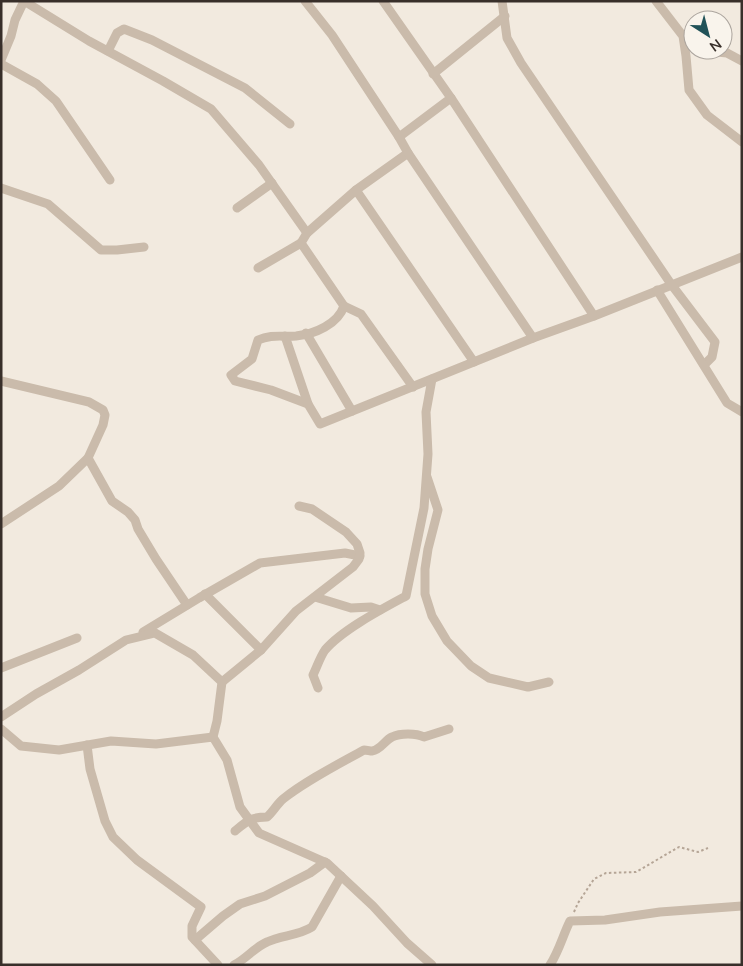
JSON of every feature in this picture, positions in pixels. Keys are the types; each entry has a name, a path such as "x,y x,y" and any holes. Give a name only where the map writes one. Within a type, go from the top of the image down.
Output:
{"street":[{"path":"110,180 56,101 37,84 1,62 11,36 14,20 24,1 210,109 259,165 307,233"},
{"path":"304,1 332,35 399,137 408,154 533,338"},
{"path":"384,1 451,98 594,316"},
{"path":"502,1 507,38 521,63 671,284 715,342 712,357 704,365"},
{"path":"656,1 683,36"},
{"path":"433,74 505,16"},
{"path":"108,51 117,33 124,29 152,40 245,88 290,124"},
{"path":"689,60 689,90 707,115 742,142"},
{"path":"399,137 451,98"},
{"path":"258,268 301,243 307,233 356,190 408,154"},
{"path":"237,208 272,183"},
{"path":"1,188 48,204 101,250 144,247"},
{"path":"356,190 474,362"},
{"path":"301,243 344,306 361,314 413,387"},
{"path":"285,336 308,404 320,424 742,256"},
{"path":"657,290 727,403 742,412"},
{"path":"308,404 271,390 235,381 231,375 252,359 258,340 267,336 298,336 324,328 340,315 344,306"},
{"path":"306,334 352,411"},
{"path":"318,688 313,675 324,652 337,638 380,610 406,596 424,508 428,454 426,412 432,379"},
{"path":"1,381 88,402 103,410 105,414 103,425 88,458 59,486 1,524"},
{"path":"88,458 112,500 135,520 156,559 187,605"},
{"path":"426,475 438,510 428,549 425,569 425,594 432,616 447,642 471,666 489,678 528,687 549,682"},
{"path":"299,506 312,509 346,532 357,544 360,556 353,567 296,611 261,650 222,682 213,737 227,760 240,807 259,833 325,862 432,965"},
{"path":"135,638 205,594 260,564 344,554 360,556"},
{"path":"205,594 261,650"},
{"path":"315,597 351,608 380,610"},
{"path":"1,717 126,640 155,633 193,655 222,682"},
{"path":"1,668 77,638"},
{"path":"1,729 21,746 59,750 112,742 156,744 213,737"},
{"path":"234,831 250,819 267,817 280,801 308,782 364,750 374,751 392,737 412,734 424,737 449,729"},
{"path":"87,745 90,769 105,821 113,837 137,860 201,907 192,926 192,937 218,965"},
{"path":"195,940 240,904 265,896 310,873 325,862"},
{"path":"234,965 244,960 267,942 305,931 312,927 341,876"},
{"path":"550,965 557,954 561,939 570,921 605,920 660,912 742,906"}],"path":[{"path":"570,921 578,903 594,879 606,873 636,872 679,847 698,852 708,848"}]}
